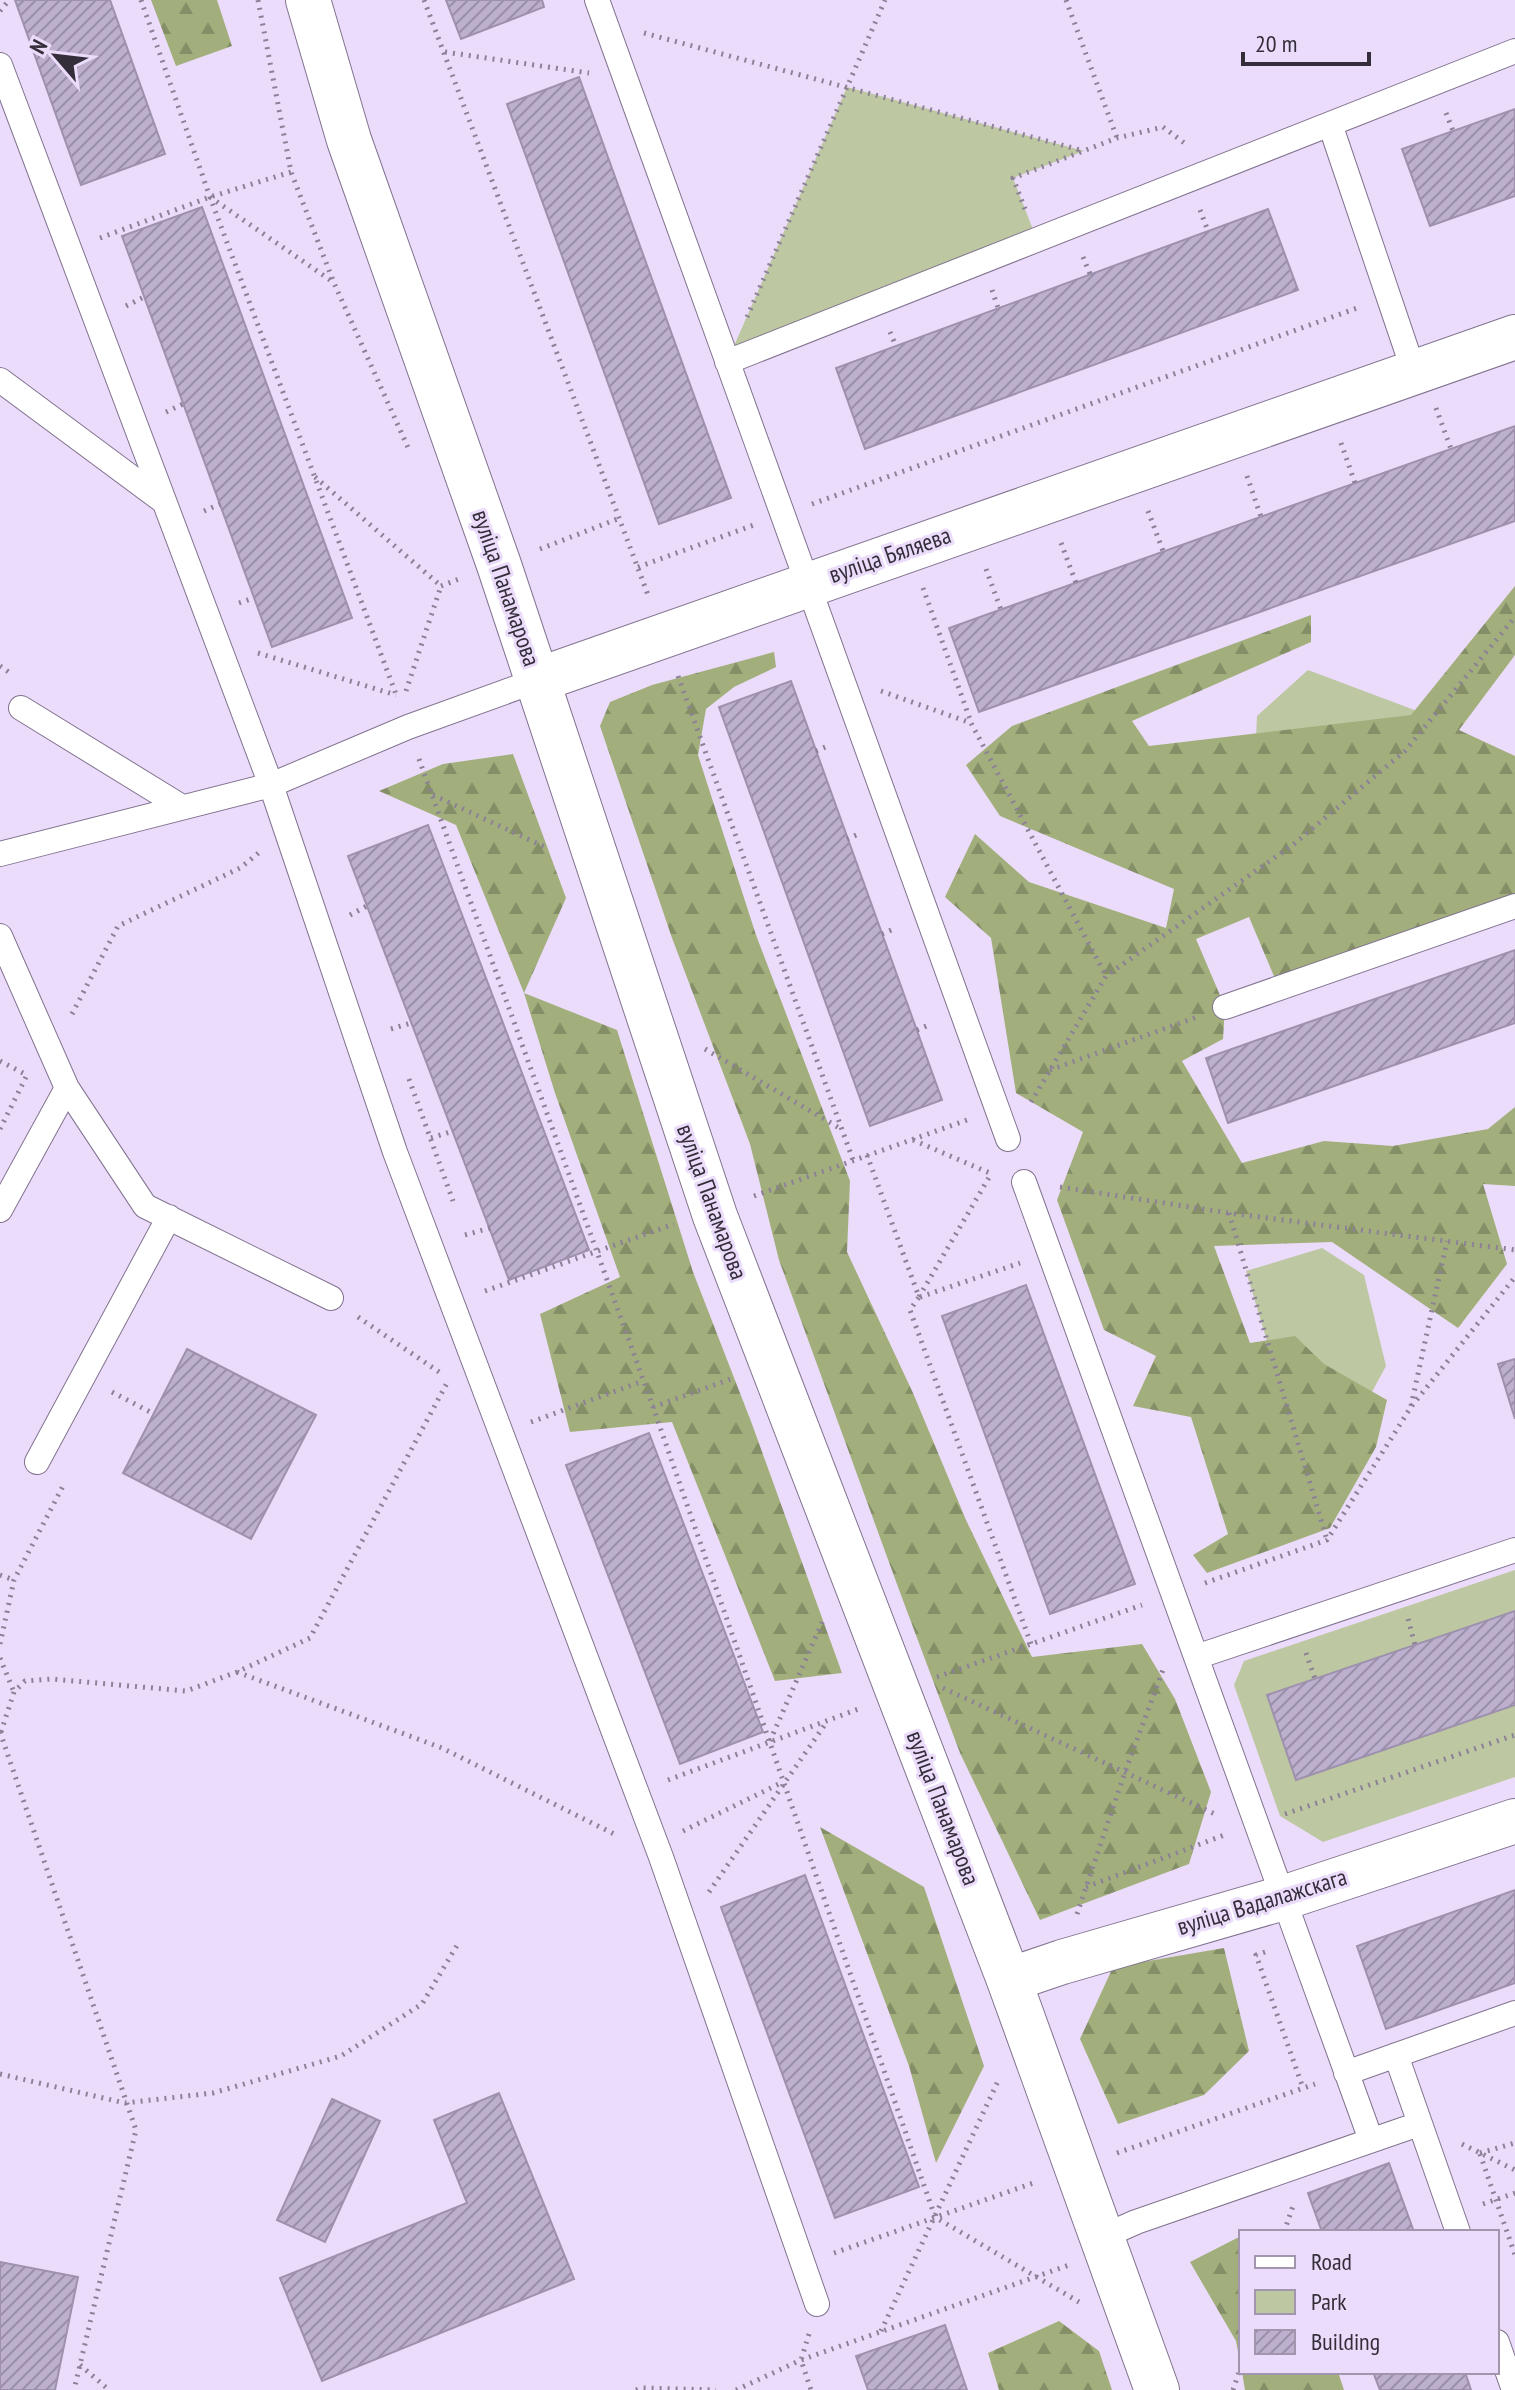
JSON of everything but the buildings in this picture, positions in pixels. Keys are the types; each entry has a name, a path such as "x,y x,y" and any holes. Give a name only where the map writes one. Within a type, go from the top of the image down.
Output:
{"street":[{"name":"вуліца Панамарова","path":"308,0 349,140 538,680 700,1218 1009,1980 1088,2250 1157,2390"},
{"name":"вуліца Бяляева","path":"538,680 808,584 1424,387 1515,337"},
{"name":"вуліца Вадалажскага","path":"1009,1980 1283,1898 1515,1821"}],"lane":[{"path":"601,11 1008,1139"},
{"path":"727,362 1515,51"},
{"path":"0,65 271,785 395,1152 661,1857 817,2304"},
{"path":"1330,124 1388,297 1424,387"},
{"path":"0,380 163,501"},
{"name":"вуліца Бяляева","path":"0,854 271,785 408,727 538,680"},
{"path":"21,708 182,807"},
{"path":"1225,1007 1515,906"},
{"path":"0,936 67,1088 145,1206 331,1298"},
{"path":"0,1210 67,1088"},
{"path":"1024,1182 1371,2140"},
{"path":"37,1462 169,1217"},
{"path":"1196,1657 1515,1550"},
{"path":"1346,2073 1515,2013"},
{"path":"1396,2055 1457,2230"},
{"path":"1088,2250 1136,2222 1419,2124"},
{"path":"1499,2348 1514,2390"}],"path":[{"path":"0,11 9,0"},
{"path":"141,0 210,197 401,707 441,586 315,477"},
{"path":"258,0 291,172 334,283 416,465"},
{"path":"424,0 664,635 853,1160"},
{"path":"727,362 885,0"},
{"path":"1066,0 1117,138"},
{"path":"601,11 847,87 1084,151"},
{"path":"444,52 601,75"},
{"path":"1037,240 1013,178 1117,138 1163,127 1217,169"},
{"path":"100,237 210,197 291,172"},
{"path":"210,197 334,283"},
{"path":"1198,203 1208,231"},
{"path":"1080,249 1090,274"},
{"path":"126,306 144,297"},
{"path":"638,567 1388,297"},
{"path":"1424,387 1451,449"},
{"path":"166,412 183,404"},
{"path":"1338,435 1355,483"},
{"path":"1244,468 1261,517"},
{"path":"1145,502 1163,551"},
{"path":"204,511 220,504"},
{"path":"1057,532 1076,583"},
{"path":"982,558 1001,610"},
{"path":"920,579 971,723 1106,976 1294,844 1405,751 1515,617"},
{"path":"239,603 254,598"},
{"path":"257,653 396,695"},
{"path":"842,677 971,723"},
{"path":"415,748 653,1407 935,2217 1087,2306"},
{"path":"432,794 559,854"},
{"path":"0,1129 27,1075 52,1053 118,926 240,868 286,830"},
{"path":"350,915 367,906"},
{"path":"1050,1070 1225,1007"},
{"path":"391,1029 411,1023"},
{"path":"701,1047 842,1129"},
{"path":"0,1061 27,1075"},
{"path":"485,1291 700,1218 755,1195 969,1119"},
{"path":"431,1138 453,1131"},
{"path":"912,1140 991,1174 1024,1182 1229,1213 1515,1250"},
{"path":"867,1155 919,1297"},
{"path":"1229,1213 1327,1540"},
{"path":"465,1235 490,1228"},
{"path":"1411,1407 1447,1241"},
{"path":"1021,1262 919,1297 910,1310 1031,1644"},
{"path":"1230,1822 927,1681 1327,1540 1411,1407 1515,1277"},
{"path":"653,1407 743,1374"},
{"path":"82,1377 154,1414"},
{"path":"74,2390 136,2130 0,1732 14,1692 25,1681 52,1679 186,1691 237,1672 310,1638 449,1379"},
{"path":"0,1644 14,1580 67,1478 37,1462"},
{"path":"0,1575 14,1580"},
{"path":"1405,1607 1415,1645"},
{"path":"769,1742 826,1614"},
{"path":"1301,1642 1315,1679"},
{"path":"1062,1962 1125,1772 1169,1653"},
{"path":"0,1658 14,1692"},
{"path":"237,1672 442,1748 661,1857 680,1832 783,1782"},
{"path":"662,1782 867,1705"},
{"path":"704,1899 827,1720"},
{"path":"1256,1824 1515,1735"},
{"path":"1085,1888 1229,1833"},
{"path":"1298,1940 1256,1955 1303,2088"},
{"path":"0,2074 125,2103 213,2093 341,2056 422,2004 459,1942"},
{"path":"880,2332 1005,2067"},
{"path":"1111,2155 1346,2073"},
{"path":"1479,2153 1515,2143"},
{"path":"1479,2153 1515,2170"},
{"path":"1479,2153 1515,2255"},
{"path":"831,2254 1043,2179"},
{"path":"1285,2230 1296,2196"},
{"path":"736,2390 801,2360 1037,2277 1088,2250"},
{"path":"801,2360 811,2390"},
{"path":"80,2365 109,2390"},
{"path":"636,2390 716,2390"}],"green space":[{"path":"151,0 217,0 232,46 176,66"},
{"path":"847,87 1084,151 1013,178 1037,240 727,362"},
{"path":"1515,586 1515,655 1459,730 1515,756 1515,906 1279,988 1249,917 1196,939 1225,1007 1223,1039 1182,1061 1242,1163 1324,1141 1393,1146 1488,1129 1515,1107 1515,1186 1483,1184 1507,1264 1458,1328 1332,1242 1214,1246 1250,1343 1295,1336 1324,1364 1387,1400 1376,1447 1330,1528 1207,1573 1193,1555 1228,1534 1191,1417 1133,1406 1156,1356 1104,1330 1057,1200 1083,1132 1016,1093 991,938 945,897 975,834 1029,882 1166,928 1174,889 1000,816 966,765 1012,726 1311,615 1311,642 1132,721 1149,746 1411,715"},
{"path":"774,652 776,667 734,687 706,709 698,755 756,935 850,1181 847,1252 913,1393 966,1520 1032,1657 1142,1644 1175,1699 1211,1792 1189,1864 1040,1920 960,1753 898,1587 779,1260 750,1144 672,938 600,726 610,702 652,685"},
{"path":"1308,670 1433,717 1254,784 1257,716"},
{"path":"513,754 566,898 524,993 456,825 379,791 443,764"},
{"path":"524,993 617,1030 693,1272 842,1673 775,1681 672,1422 570,1432 540,1314 620,1277 555,1093"},
{"path":"1322,1248 1364,1275 1386,1366 1366,1403 1292,1425 1246,1271"},
{"path":"1515,1570 1515,1777 1323,1842 1280,1816 1234,1685 1244,1661"},
{"path":"820,1827 924,1887 984,2066 936,2163 909,2066"},
{"path":"1224,1948 1249,2051 1204,2095 1118,2124 1080,2039 1113,1967"},
{"path":"1239,2237 1239,2357 1236,2341 1190,2262"},
{"path":"1059,2321 1099,2351 1112,2390 999,2390 988,2353"},
{"path":"1242,2374 1339,2374 1344,2390 1245,2390"}]}
